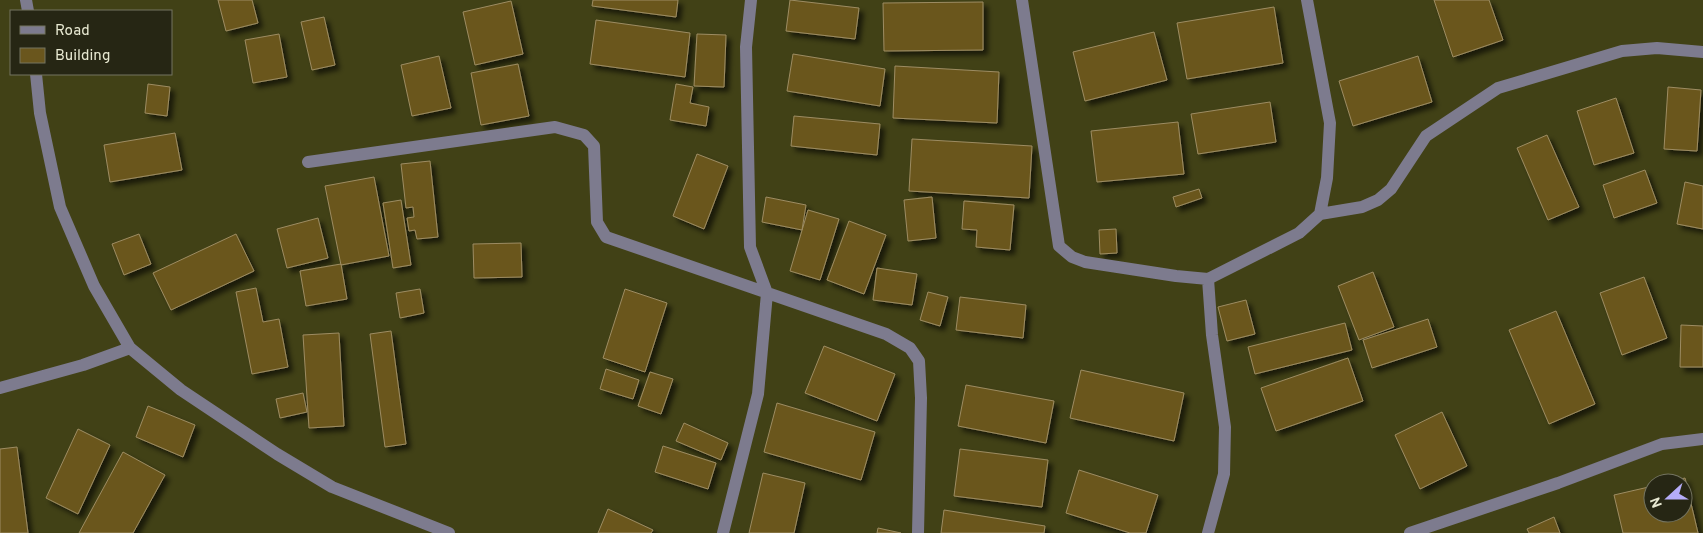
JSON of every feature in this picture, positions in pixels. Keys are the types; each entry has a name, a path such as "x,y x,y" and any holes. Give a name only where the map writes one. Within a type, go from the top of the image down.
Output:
{"street":[{"path":"723,533 758,394 766,293 750,246 746,47 751,0"},
{"path":"1022,0 1059,246 1072,257 1084,262 1208,279 1299,233 1320,214 1362,206 1378,200 1391,189 1426,136 1498,88 1622,51 1657,48 1703,52"},
{"path":"1307,0 1330,123 1327,178 1320,214"},
{"path":"36,75 40,113 60,207 94,286 130,348 180,390 277,454 332,487 449,533"},
{"path":"308,162 555,127 584,136 594,146 597,222 606,237 886,334 910,348 919,360 921,398 918,533"},
{"path":"1208,279 1212,335 1226,426 1224,474 1208,533"},
{"path":"0,388 130,348"},
{"path":"1410,533 1558,483 1662,444 1703,439"}],"building":[{"path":"218,0 252,0 258,23 226,31"},
{"path":"593,0 678,0 676,17 592,6"},
{"path":"790,0 859,8 855,39 786,31"},
{"path":"1434,0 1489,0 1503,40 1453,57"},
{"path":"511,1 523,54 475,65 463,12"},
{"path":"983,2 983,50 884,51 883,3"},
{"path":"1274,7 1283,63 1187,79 1177,23"},
{"path":"324,17 335,65 312,70 301,22"},
{"path":"596,20 690,33 685,77 590,64"},
{"path":"1154,32 1167,80 1085,101 1073,52"},
{"path":"279,34 287,77 253,83 245,40"},
{"path":"697,34 726,35 724,87 694,86"},
{"path":"793,54 885,69 880,106 787,91"},
{"path":"439,56 451,108 412,116 401,65"},
{"path":"1418,56 1432,102 1353,126 1339,81"},
{"path":"518,64 529,116 481,125 471,73"},
{"path":"895,66 999,72 997,123 893,118"},
{"path":"148,84 170,87 167,116 145,113"},
{"path":"676,84 693,87 690,103 709,107 706,126 670,120"},
{"path":"1668,87 1701,90 1697,151 1664,149"},
{"path":"1616,98 1634,153 1594,165 1577,111"},
{"path":"1270,102 1276,142 1198,154 1191,114"},
{"path":"794,116 880,124 877,155 791,146"},
{"path":"1178,122 1184,174 1097,182 1091,131"},
{"path":"175,133 182,170 110,182 104,145"},
{"path":"1547,135 1579,207 1548,220 1517,148"},
{"path":"912,139 1032,146 1029,198 909,191"},
{"path":"697,154 728,166 704,229 673,216"},
{"path":"430,161 438,237 417,239 415,230 409,231 407,218 414,217 413,207 406,208 401,164"},
{"path":"1645,170 1657,203 1614,218 1603,185"},
{"path":"374,177 389,256 341,265 325,186"},
{"path":"1685,182 1703,186 1703,229 1677,224"},
{"path":"1199,189 1202,198 1176,207 1173,197"},
{"path":"766,197 806,205 802,230 762,222"},
{"path":"932,197 936,238 908,241 904,200"},
{"path":"401,200 411,265 393,268 383,203"},
{"path":"964,201 1014,205 1010,250 976,247 977,230 962,229"},
{"path":"808,210 839,219 820,280 790,271"},
{"path":"318,218 328,258 287,268 277,229"},
{"path":"849,221 886,235 864,294 827,280"},
{"path":"1116,229 1117,253 1100,254 1099,230"},
{"path":"139,234 151,264 124,275 112,244"},
{"path":"236,234 254,271 171,310 153,273"},
{"path":"521,243 522,277 474,278 473,244"},
{"path":"341,264 347,299 306,306 300,271"},
{"path":"877,268 917,274 912,305 873,300"},
{"path":"1373,272 1394,327 1359,340 1338,286"},
{"path":"1644,277 1667,338 1622,355 1600,293"},
{"path":"256,288 263,322 279,319 288,367 252,374 236,292"},
{"path":"420,289 424,313 400,318 396,293"},
{"path":"625,289 667,303 645,372 603,358"},
{"path":"928,292 948,297 940,326 920,320"},
{"path":"960,297 1026,305 1023,338 956,330"},
{"path":"1246,300 1255,334 1227,341 1218,307"},
{"path":"1556,311 1595,404 1549,424 1509,330"},
{"path":"1428,319 1437,347 1372,368 1363,340"},
{"path":"1345,323 1352,350 1255,374 1248,347"},
{"path":"1681,325 1703,326 1703,367 1680,367"},
{"path":"391,331 406,444 385,447 370,334"},
{"path":"339,333 344,426 309,428 303,335"},
{"path":"824,346 895,374 877,421 805,393"},
{"path":"1348,358 1363,401 1276,431 1261,388"},
{"path":"606,369 639,380 633,399 600,389"},
{"path":"1081,370 1184,393 1174,441 1070,418"},
{"path":"650,372 673,379 661,414 638,406"},
{"path":"966,385 1054,401 1046,443 958,426"},
{"path":"303,393 307,412 280,418 276,399"},
{"path":"777,403 875,432 861,480 764,452"},
{"path":"148,406 195,425 183,457 136,437"},
{"path":"1442,412 1467,466 1420,489 1395,435"},
{"path":"684,423 728,443 721,460 676,441"},
{"path":"78,429 110,445 78,514 46,498"},
{"path":"663,446 716,463 708,489 655,472"},
{"path":"17,447 28,533 0,533 0,449"},
{"path":"960,449 1048,460 1042,507 954,496"},
{"path":"123,452 165,475 133,533 79,533"},
{"path":"1079,470 1158,495 1146,533 1130,533 1066,513"},
{"path":"763,473 805,483 794,533 749,533"},
{"path":"1643,488 1643,523 1693,523 1693,512 1698,533 1623,533 1614,495"},
{"path":"608,509 653,530 651,533 598,533"},
{"path":"944,510 1045,526 1044,533 941,533"},
{"path":"1554,517 1560,533 1529,533 1527,529"},
{"path":"878,528 901,533 877,533"}]}
